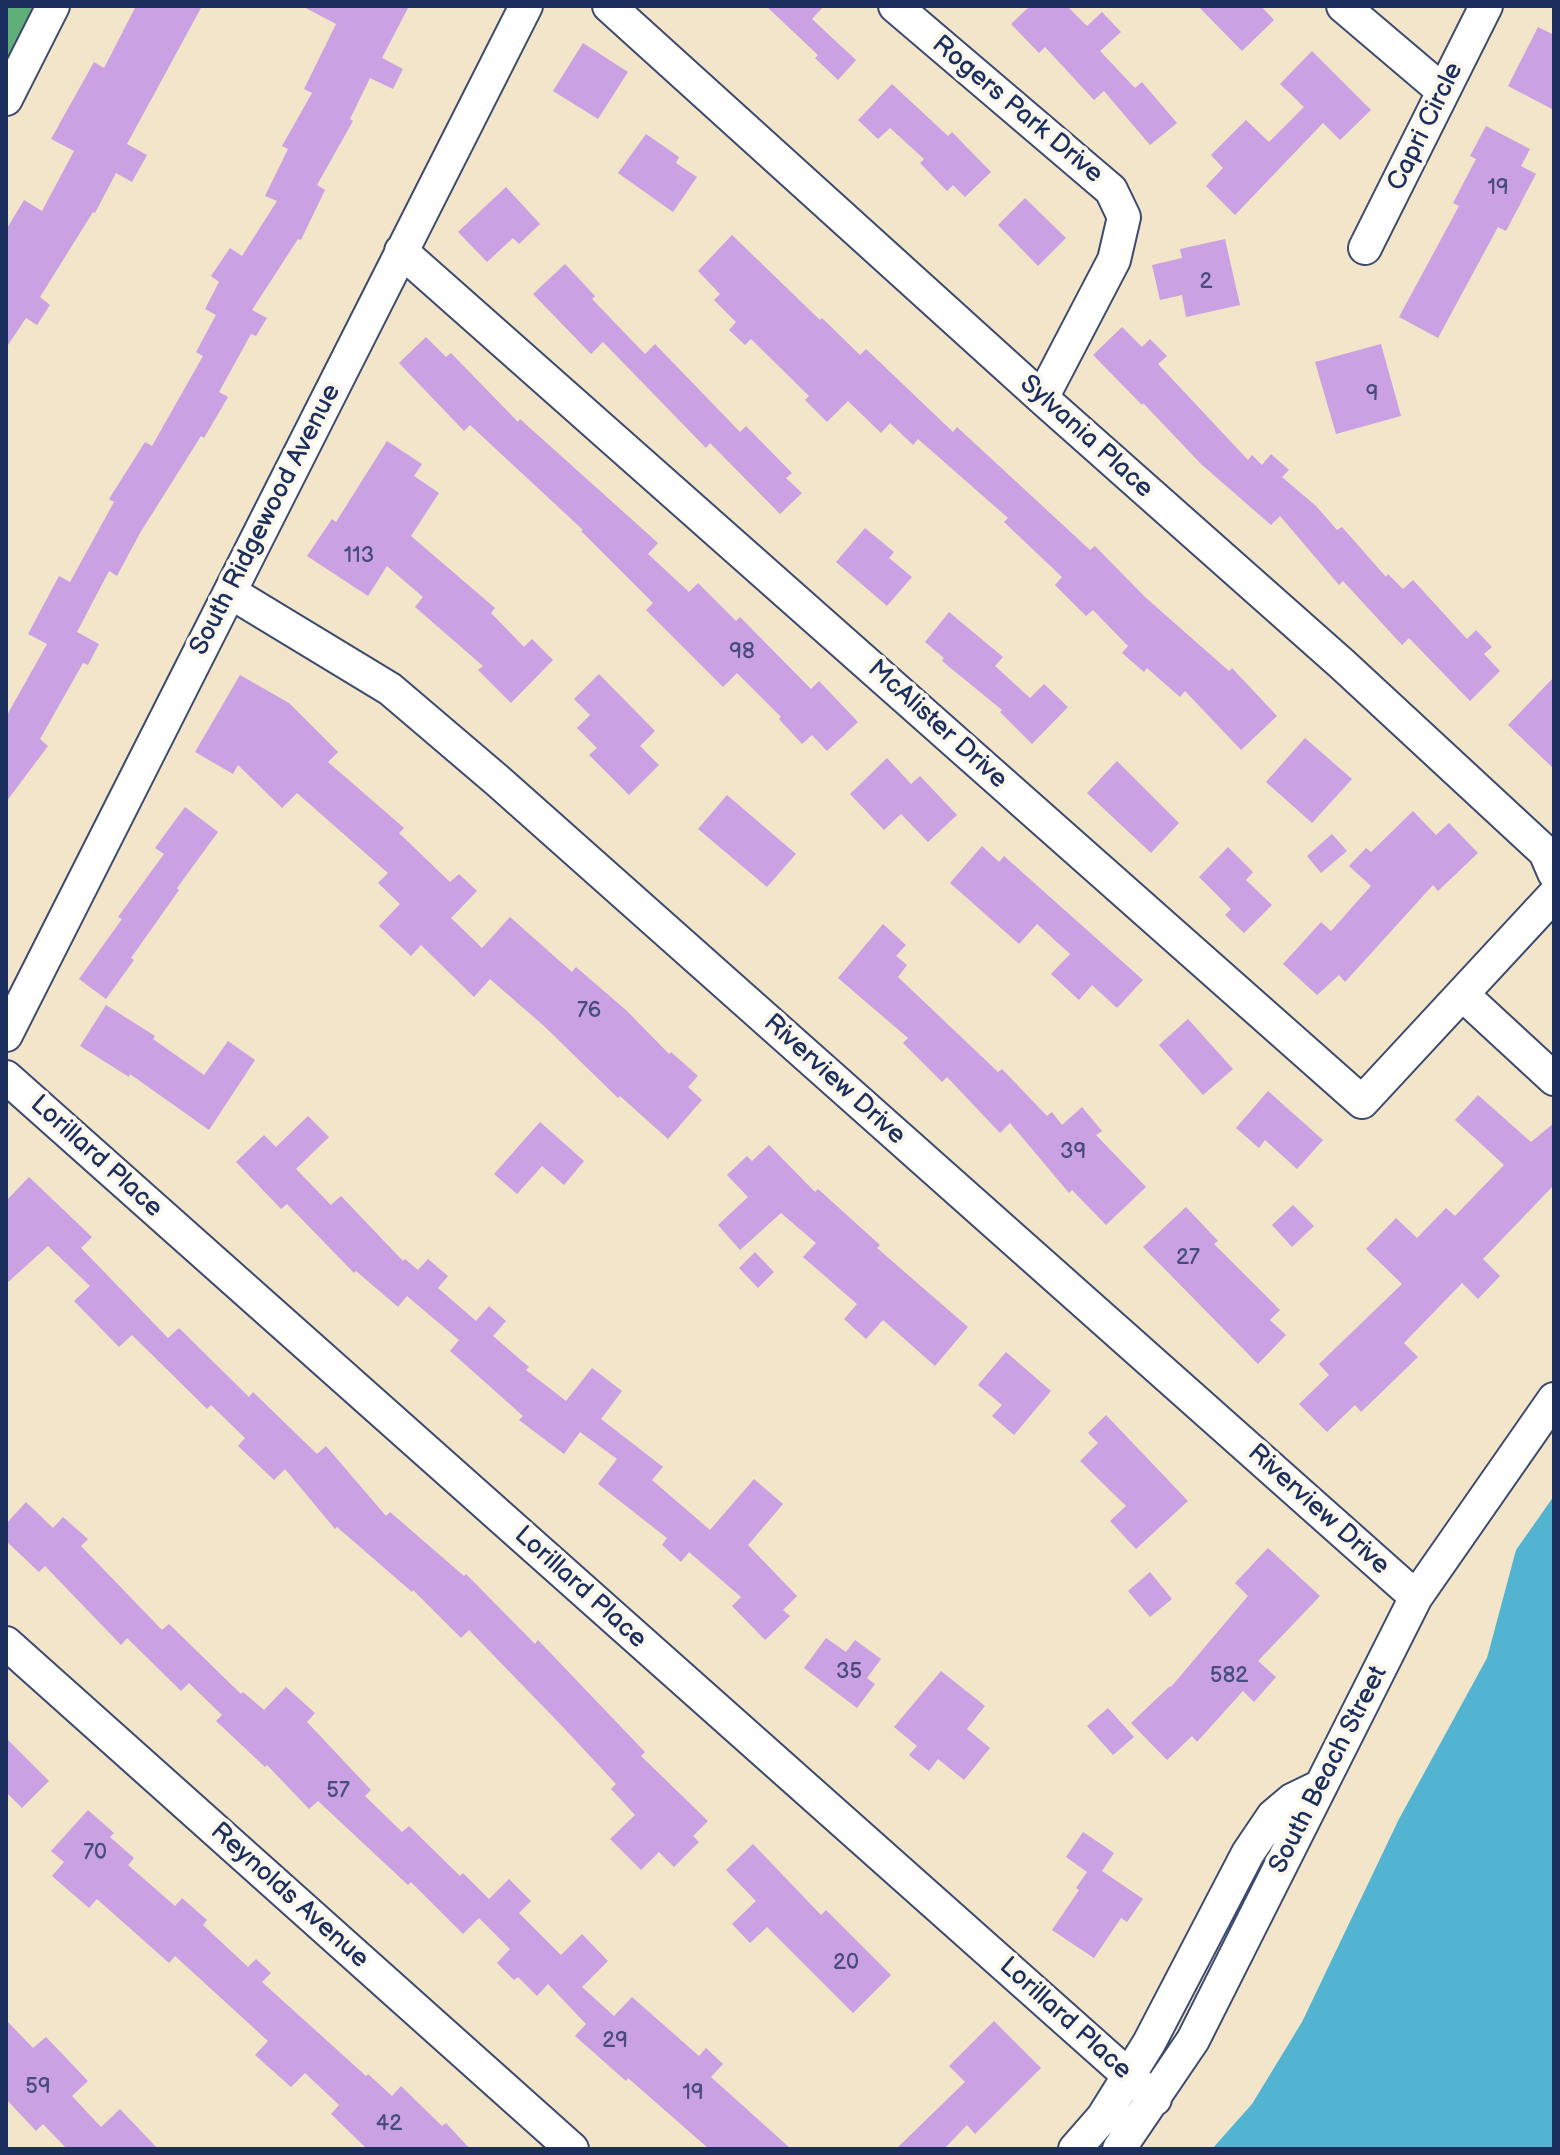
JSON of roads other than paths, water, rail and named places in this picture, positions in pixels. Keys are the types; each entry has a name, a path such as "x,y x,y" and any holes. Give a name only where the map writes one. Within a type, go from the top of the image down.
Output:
{"street":[{"path":"6,99 53,6"},
{"name":"South Ridgewood Avenue","path":"6,1035 13,1002 230,592 526,6"},
{"name":"Sylvania Place","path":"609,6 1042,398 1342,664 1545,852 1554,873"},
{"name":"Rogers Park Drive","path":"895,6 1111,190 1124,217 1114,260 1042,398"},
{"path":"1343,6 1443,91"},
{"name":"Capri Circle","path":"1365,248 1486,6"},
{"name":"McAlister Drive","path":"401,251 1362,1102 1462,994"},
{"name":"Riverview Drive","path":"230,592 390,689 498,781 1416,1597"},
{"path":"1554,895 1462,994 1554,1079"},
{"name":"Lorillard Place","path":"6,1077 1155,2099"},
{"name":"South Beach Street","path":"1119,2149 1193,2040 1416,1597 1554,1399"},
{"name":"Reynolds Avenue","path":"6,1643 572,2149"},
{"path":"1075,2149 1103,2117 1149,2043 1248,1853 1273,1816 1292,1800 1321,1786"}],"water":[{"path":"1554,1496 1554,2149 1212,2149 1252,2104 1302,2022 1399,1819 1487,1658 1516,1550"}]}
